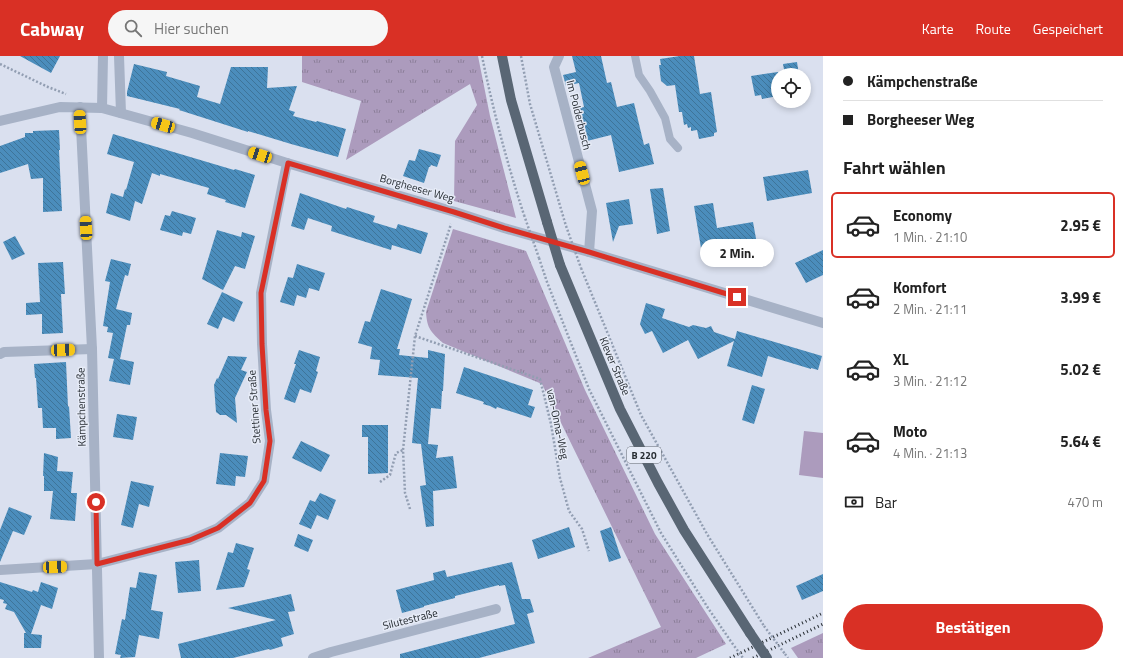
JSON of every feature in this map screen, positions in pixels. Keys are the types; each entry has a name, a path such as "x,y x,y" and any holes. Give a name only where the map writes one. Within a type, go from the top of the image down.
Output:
{"main road":[{"name":"Klever Straße","path":"502,56 511,100 560,265 620,409 684,530 767,658"}],"street":[{"path":"102,108 103,56"},
{"path":"119,56 121,113"},
{"name":"Im Polderbusch","path":"559,56 554,67 592,211 589,252"},
{"name":"Borgheeser Weg","path":"0,120 60,107 102,108 192,133 823,323"},
{"name":"Kämpchenstraße","path":"80,107 92,349 99,658"},
{"name":"Stettiner Straße","path":"0,570 97,564 190,540 218,528 250,503 264,481 270,441 266,410 261,293 288,163"},
{"path":"0,354 4,352 92,349"},
{"name":"Silutestraße","path":"313,658 332,655 496,609"}],"lane":[{"path":"635,56 639,75 665,118 670,139 678,148"}],"path":[{"path":"482,56 497,124 524,215 547,282 589,389 661,533 708,608 743,658"},
{"path":"521,56 530,104 566,226 581,268 641,414 707,534 764,626 788,658"},
{"path":"0,64 48,87 71,96"},
{"path":"410,509 405,493 403,450 415,336 454,212"},
{"name":"van-Onna-Weg","path":"415,336 540,379 551,424 560,478 568,511 582,529 589,551"},
{"path":"380,482 390,474 396,453 403,450"}],"green space":[{"path":"302,56 478,56 490,116 516,218 454,201 455,141 477,105 470,84 346,160 361,101 302,82"},
{"path":"453,229 526,251 585,390 655,534 726,644 696,658 588,658 661,627 542,384 443,343 430,330 426,312"},
{"path":"804,431 823,433 823,478 799,475"},
{"path":"823,633 823,658 798,658 791,648"}],"building":[{"path":"20,56 60,56 51,73"},
{"path":"572,56 601,56 607,83 611,82 617,107 634,103 644,145 649,143 654,164 619,172 611,135 587,141 579,108 584,107 579,83 566,86 563,75 576,72"},
{"path":"680,56 694,56 700,94 711,92 717,132 714,133 714,136 699,139 697,130 691,131 691,127 688,128 687,124 684,125 682,112 679,112 675,85 667,86 661,81 659,65 661,65 660,59"},
{"path":"797,62 798,68 784,68 783,64"},
{"path":"134,64 167,72 166,76 200,86 197,97 220,104 231,67 268,67 267,88 297,86 289,110 295,112 293,116 346,129 338,157 248,132 179,110 180,109 127,96"},
{"path":"771,73 771,97 762,99 761,95 755,96 751,76"},
{"path":"59,130 62,211 43,212 43,178 31,179 28,164 0,173 0,146 25,137 25,133 33,133 33,131"},
{"path":"113,134 255,175 245,208 225,202 226,200 207,194 209,188 152,173 142,204 135,201 130,221 106,213 111,193 123,197 134,162 107,154"},
{"path":"419,149 441,155 437,167 431,165 429,167 424,183 403,176 409,160 415,161"},
{"path":"808,170 812,193 767,201 763,177"},
{"path":"663,188 670,231 657,234 650,189"},
{"path":"300,193 346,209 347,207 375,216 373,222 396,229 398,224 428,233 421,254 392,245 391,250 331,231 332,226 308,218 304,230 291,226"},
{"path":"629,199 633,224 619,226 613,242 606,203"},
{"path":"713,203 717,228 753,222 757,244 761,243 763,258 740,262 737,242 701,248 694,206"},
{"path":"172,211 196,218 191,234 183,232 182,236 160,230 165,215 170,216"},
{"path":"217,230 241,237 242,232 255,236 245,269 235,266 223,290 202,279"},
{"path":"15,236 25,254 12,260 3,242"},
{"path":"823,250 823,275 806,283 795,263"},
{"path":"111,259 131,264 128,276 125,275 116,309 132,313 130,325 127,325 120,359 134,362 130,385 109,381 114,359 108,358 113,333 107,332 108,327 103,326 110,282 105,281"},
{"path":"63,262 65,294 61,294 63,333 42,334 42,314 26,315 26,303 40,302 38,263"},
{"path":"297,264 325,273 319,291 309,288 306,298 297,295 294,306 280,302 288,277 293,278"},
{"path":"381,289 412,299 397,349 400,349 399,355 428,358 428,350 445,354 441,409 431,408 428,444 438,445 436,458 453,456 457,488 433,491 434,526 426,527 420,486 426,485 421,444 412,443 418,378 378,375 380,360 370,359 372,347 358,343 365,321 370,322"},
{"path":"222,292 243,302 234,322 223,317 218,329 207,324"},
{"path":"646,303 665,309 662,318 689,327 693,325 706,328 711,326 714,332 735,339 737,331 822,356 818,370 768,356 762,377 727,366 734,341 698,359 688,340 663,353 652,331 645,334 640,324"},
{"path":"299,350 320,357 316,371 318,372 311,393 300,389 295,403 284,399 296,364 294,364"},
{"path":"228,356 247,357 241,370 247,372 235,398 237,423 226,415 220,415 216,412 214,385"},
{"path":"66,362 71,438 56,439 56,428 43,428 42,408 38,408 34,364"},
{"path":"464,367 533,390 528,405 535,407 531,418 497,407 496,409 483,404 484,402 456,393"},
{"path":"752,385 765,389 754,424 742,420"},
{"path":"117,414 137,417 133,440 113,437"},
{"path":"362,425 388,425 388,473 368,474 368,437 362,437"},
{"path":"301,441 330,455 321,472 292,458"},
{"path":"44,453 58,457 57,471 73,472 71,493 77,493 75,521 50,519 53,491 44,491"},
{"path":"220,453 248,456 245,477 236,476 235,486 216,484"},
{"path":"131,481 154,486 149,507 139,504 133,528 121,525"},
{"path":"320,493 336,500 328,520 317,515 311,529 299,524 310,500 315,502"},
{"path":"9,507 32,516 24,535 13,531 0,562 0,530"},
{"path":"569,527 575,547 538,559 532,540"},
{"path":"611,527 621,558 609,562 600,531"},
{"path":"298,534 313,540 308,552 294,546"},
{"path":"236,543 254,548 247,569 250,570 244,587 216,590 228,552 233,553"},
{"path":"199,560 201,591 178,593 175,562"},
{"path":"512,562 522,599 530,599 534,612 527,614 535,643 479,658 400,658 400,654 515,624 505,585 499,585 455,596 455,598 402,613 396,590 434,580 433,573 445,570 447,577"},
{"path":"139,572 157,575 151,610 163,612 159,639 139,635 135,657 120,658 121,655 115,654 122,619 125,620 130,587 136,588"},
{"path":"823,574 823,591 802,600 796,586"},
{"path":"0,582 32,592 33,590 38,592 41,582 58,588 52,609 41,605 31,634 42,635 41,648 24,648 24,633 26,633 14,612 5,609 7,604 3,603 4,600 0,599"},
{"path":"291,594 295,611 288,612 294,634 281,638 283,646 233,658 181,658 178,644 276,620 228,608"}],"railway":[{"path":"730,658 823,613"},
{"path":"753,658 823,624"}],"route":[{"path":"96,502 97,564 190,540 218,528 250,503 264,481 270,441 266,410 261,293 288,163 737,297"}]}
